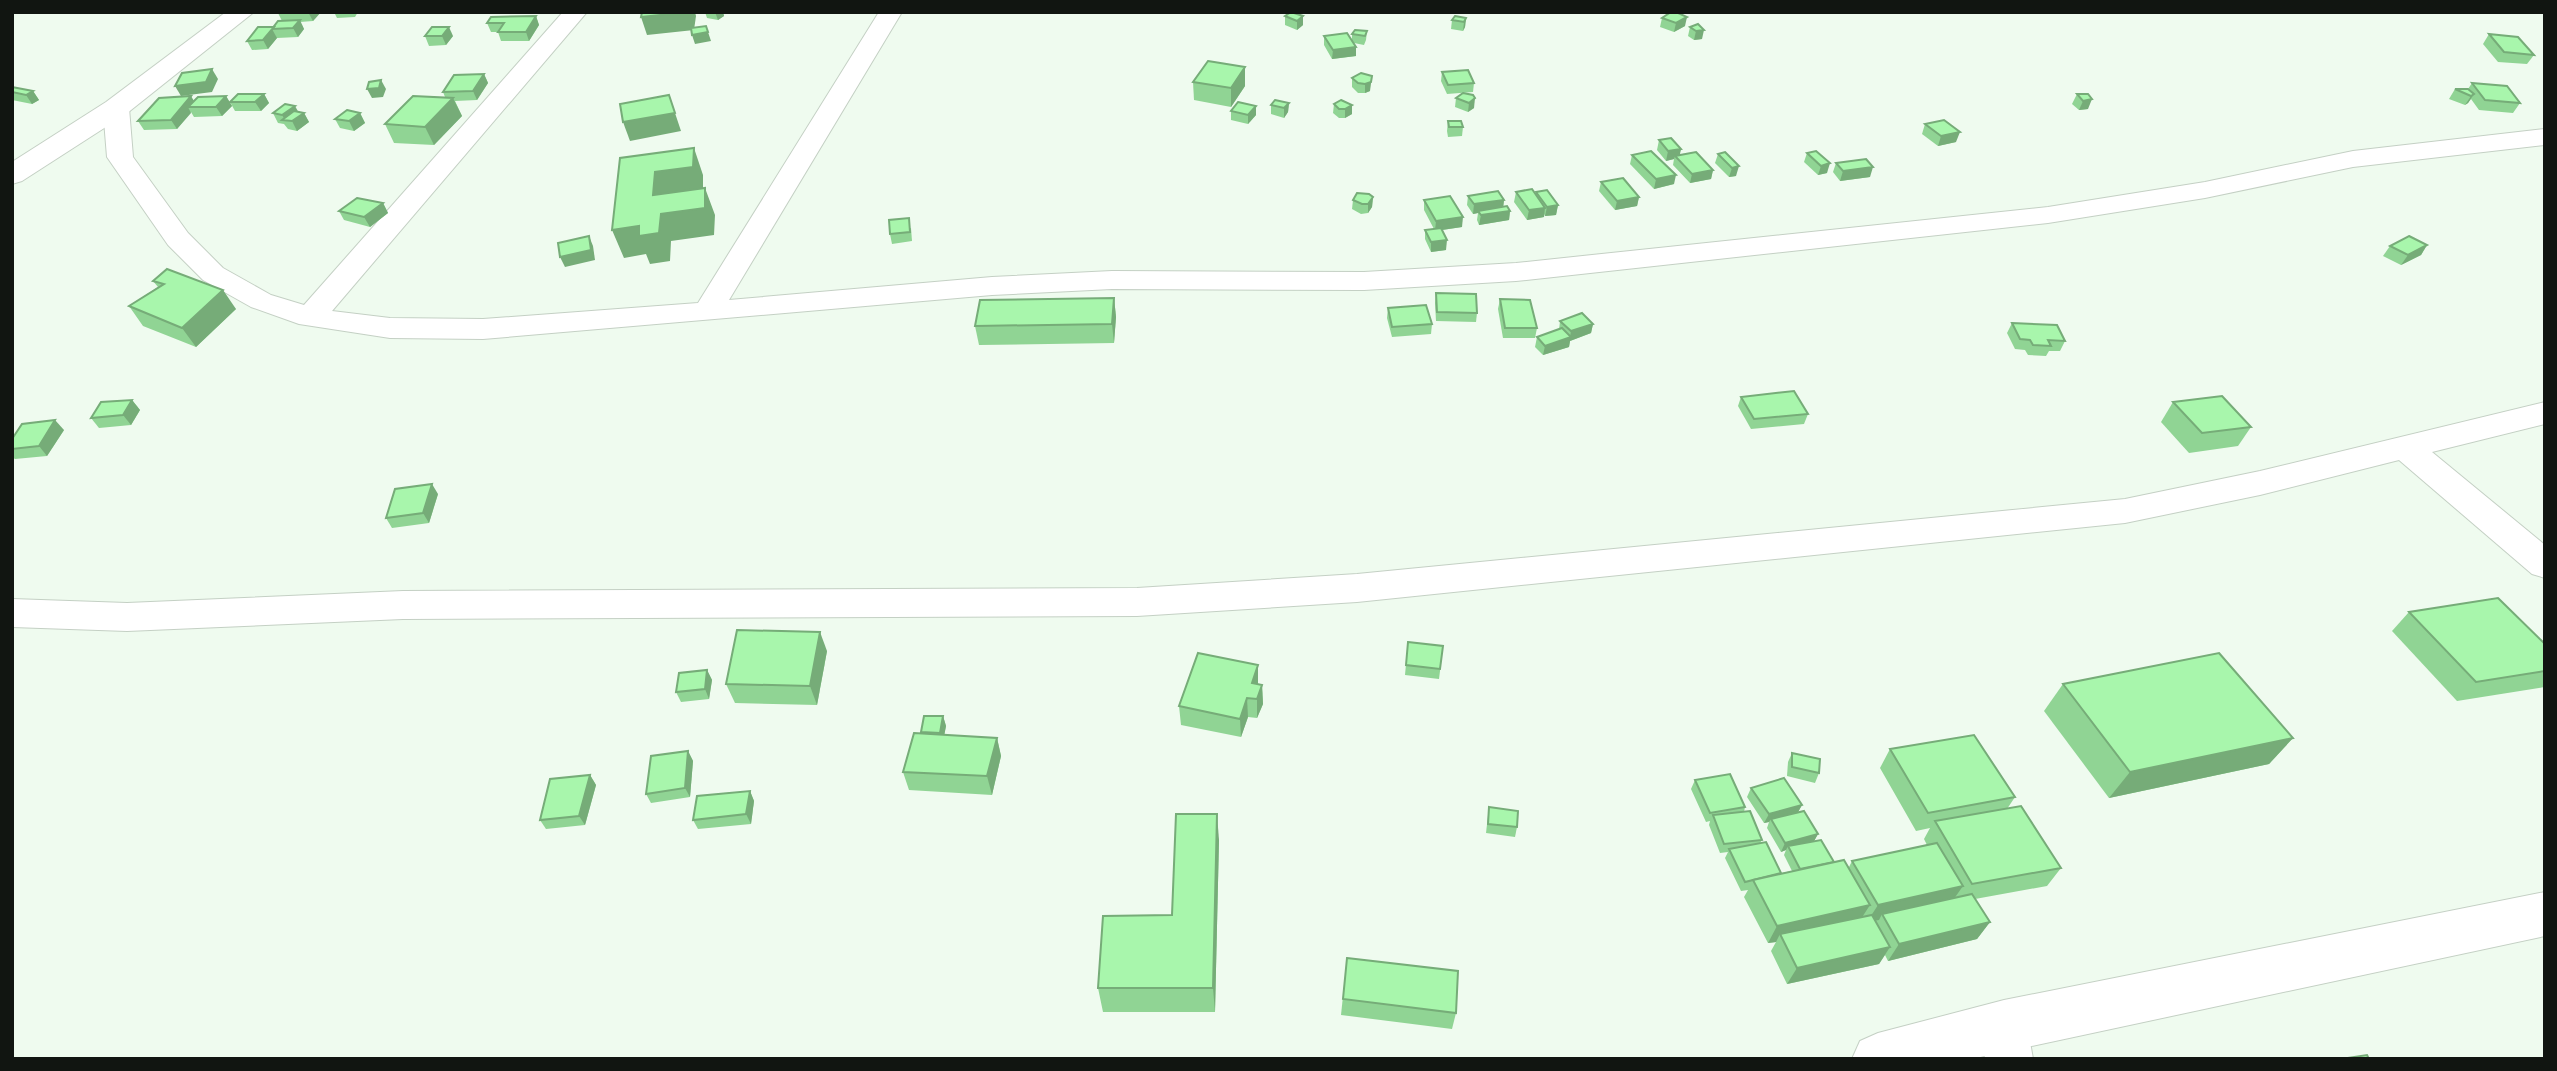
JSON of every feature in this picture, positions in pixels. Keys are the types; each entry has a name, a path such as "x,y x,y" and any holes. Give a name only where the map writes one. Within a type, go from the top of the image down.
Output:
{"main road":[{"path":"12,176 116,108 242,12"},
{"path":"1878,1059 2007,1042 2545,914"}],"street":[{"path":"310,317 576,12"},
{"path":"708,311 891,12"},
{"path":"116,108 120,157 178,239 213,274 261,301 310,317 390,328 483,329 1005,285 1112,280 1364,281 1516,272 2048,215 2205,190 2353,159 2545,136"},
{"path":"12,613 127,617 403,605 1137,602 1357,588 2125,511 2260,483 2545,413"},
{"path":"2406,448 2545,565"}],"building":[{"path":"642,12 689,12 641,17"},
{"path":"1291,12 1303,16 1297,21 1285,16"},
{"path":"1671,12 1687,17 1676,23 1662,18"},
{"path":"536,16 526,32 498,32 504,23 487,23 491,17"},
{"path":"1455,16 1466,18 1464,22 1452,20"},
{"path":"300,20 293,28 272,29 278,21"},
{"path":"1698,24 1704,30 1696,31 1690,27"},
{"path":"706,26 708,32 692,35 691,28"},
{"path":"258,27 274,27 263,40 247,41"},
{"path":"432,27 449,27 442,36 425,36"},
{"path":"1355,30 1367,31 1365,36 1352,34"},
{"path":"1347,33 1356,47 1333,50 1324,36"},
{"path":"2489,34 2518,37 2534,55 2504,52"},
{"path":"1208,61 1245,67 1231,88 1193,82"},
{"path":"212,69 206,82 175,86 182,73"},
{"path":"1468,70 1474,83 1448,85 1442,72"},
{"path":"1361,73 1372,76 1371,82 1358,83 1352,78"},
{"path":"484,74 473,91 443,92 454,75"},
{"path":"381,80 379,88 367,89 369,82"},
{"path":"2472,83 2507,86 2520,103 2485,100"},
{"path":"12,87 33,91 26,95 12,92"},
{"path":"2455,89 2468,89 2474,94 2471,96"},
{"path":"1463,93 1475,98 1469,103 1456,98"},
{"path":"238,94 264,94 255,102 230,102"},
{"path":"2077,94 2088,94 2092,99 2083,101"},
{"path":"669,95 675,113 623,122 620,104"},
{"path":"191,96 171,120 138,121 159,98"},
{"path":"226,96 216,107 188,107 198,97"},
{"path":"413,96 453,98 425,127 385,124"},
{"path":"1275,100 1289,103 1284,108 1271,105"},
{"path":"1341,100 1352,105 1339,109 1334,104"},
{"path":"1238,102 1256,106 1248,115 1231,111"},
{"path":"285,104 295,106 282,115 273,113"},
{"path":"347,110 360,113 349,121 335,119"},
{"path":"294,111 304,113 292,121 282,120"},
{"path":"1944,120 1960,132 1941,136 1925,124"},
{"path":"1448,121 1461,121 1463,127 1449,127"},
{"path":"1671,138 1681,149 1668,151 1659,140"},
{"path":"694,148 693,167 655,172 653,195 705,188 705,208 661,214 659,233 639,236 639,226 612,230 620,158"},
{"path":"1651,151 1676,175 1656,179 1632,155"},
{"path":"1816,151 1830,163 1821,166 1807,153"},
{"path":"1696,152 1713,170 1692,174 1675,156"},
{"path":"1725,152 1739,166 1732,168 1718,154"},
{"path":"1866,159 1873,167 1843,171 1836,163"},
{"path":"1623,178 1639,197 1617,201 1601,182"},
{"path":"1532,189 1545,208 1529,210 1516,192"},
{"path":"1547,190 1558,205 1547,207 1536,192"},
{"path":"1498,191 1504,200 1474,204 1468,196"},
{"path":"1357,193 1373,197 1368,204 1362,204 1353,200"},
{"path":"1450,196 1463,217 1436,221 1424,200"},
{"path":"357,198 383,203 364,217 339,211"},
{"path":"1507,206 1510,211 1481,215 1478,211"},
{"path":"909,218 910,232 890,234 889,220"},
{"path":"1441,228 1447,240 1431,242 1425,230"},
{"path":"589,236 591,250 560,257 558,243"},
{"path":"2409,236 2427,245 2408,255 2390,246"},
{"path":"167,269 223,290 182,328 129,306 164,284 153,281"},
{"path":"1436,293 1476,294 1477,313 1437,312"},
{"path":"1114,298 1112,324 975,326 980,300"},
{"path":"1500,299 1530,300 1537,328 1505,328"},
{"path":"1426,305 1432,324 1392,327 1388,308"},
{"path":"1582,313 1593,324 1571,331 1560,321"},
{"path":"2012,323 2057,325 2065,341 2048,340 2051,346 2033,345 2030,340 2020,339"},
{"path":"1562,328 1571,337 1545,346 1537,337"},
{"path":"1794,391 1808,414 1754,419 1741,397"},
{"path":"2222,396 2251,427 2202,433 2173,402"},
{"path":"132,400 123,415 91,418 101,402"},
{"path":"55,420 39,446 12,449 12,439 22,424"},
{"path":"432,484 423,513 386,518 395,489"},
{"path":"2498,598 2545,644 2545,671 2476,682 2409,612"},
{"path":"737,630 820,632 810,686 726,684"},
{"path":"1408,642 1443,646 1440,669 1406,665"},
{"path":"1198,653 1258,665 1252,683 1262,685 1257,699 1247,698 1240,719 1179,706"},
{"path":"2219,653 2293,738 2130,772 2063,684"},
{"path":"707,670 705,689 676,692 679,673"},
{"path":"924,716 943,716 940,733 921,732"},
{"path":"914,733 997,738 987,776 903,772"},
{"path":"1974,735 2015,797 1928,813 1890,749"},
{"path":"688,751 685,788 646,794 651,756"},
{"path":"1792,753 1820,759 1819,773 1792,767"},
{"path":"1730,774 1745,807 1710,813 1695,780"},
{"path":"590,775 579,816 540,820 550,779"},
{"path":"1784,778 1802,805 1769,814 1751,788"},
{"path":"750,791 746,814 693,820 697,796"},
{"path":"2021,806 2061,868 1972,884 1935,821"},
{"path":"1489,807 1518,811 1517,827 1488,824"},
{"path":"1750,811 1762,840 1724,844 1713,815"},
{"path":"1804,811 1818,834 1785,843 1771,819"},
{"path":"1176,814 1217,814 1213,988 1098,988 1103,916 1172,915"},
{"path":"1821,840 1834,862 1800,869 1788,846"},
{"path":"1766,842 1781,873 1745,882 1729,849"},
{"path":"1937,843 1963,886 1878,905 1852,861"},
{"path":"1844,860 1870,905 1777,926 1753,880"},
{"path":"1972,894 1990,922 1899,944 1882,914"},
{"path":"1872,915 1890,947 1797,968 1780,934"},
{"path":"1347,958 1458,971 1456,1013 1343,999"},
{"path":"2367,1055 2369,1059 2341,1059"}]}
